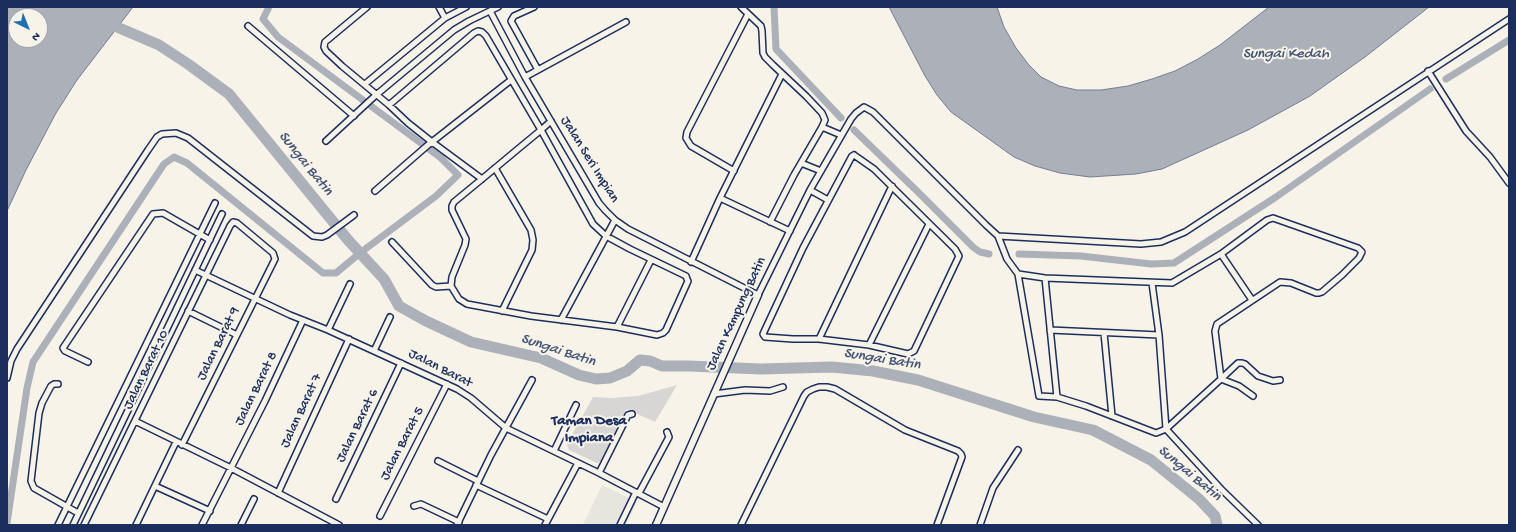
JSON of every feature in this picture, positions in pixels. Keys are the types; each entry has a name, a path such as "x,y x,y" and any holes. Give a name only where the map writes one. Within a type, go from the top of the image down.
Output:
{"street":[{"path":"367,7 325,42 324,47 326,51 365,84 374,97 389,105 430,144 482,179"},
{"path":"439,7 446,18"},
{"path":"365,84 446,18 466,7"},
{"path":"326,141 374,97 454,30 498,7"},
{"path":"534,7 514,16 511,21 538,70"},
{"path":"741,7 761,26 763,52 772,65 806,96 822,113 824,120 822,127 770,222"},
{"name":"Jalan Seri Impian","path":"490,11 525,77 599,203 615,220 628,229 758,295"},
{"path":"734,171 691,146 686,138 687,132 748,14"},
{"path":"1280,380 1273,381 1258,376 1245,364 1238,364 1166,429 1160,432 1151,432 1086,406 1058,397 1038,396 1018,274 1007,259 998,236 1141,244 1161,242 1173,238 1509,19"},
{"path":"525,77 626,22"},
{"path":"248,26 354,116"},
{"path":"389,105 474,33 478,31 482,32 486,36 541,130 589,219 596,228 606,236 651,260 686,276 688,281 666,330 663,333 657,335 617,327 502,311 467,304 459,299 451,286 452,277 466,239 452,210 452,206 482,179 541,130 551,121"},
{"path":"1428,71 1466,131 1490,157 1509,183"},
{"path":"691,262 720,198 782,74"},
{"path":"374,192 430,144 511,80"},
{"name":"Jalan Kampung Batin","path":"656,525 758,295 810,190 851,119 860,108 864,107 869,109 998,236"},
{"path":"822,127 842,135"},
{"path":"7,378 11,361 17,349 153,142 162,134 176,133 188,138 309,234 322,237 354,215"},
{"path":"854,155 874,169 892,186 955,249 959,256 914,351 908,354 870,345 819,339 765,337 763,334 803,248 828,200 852,156 854,155"},
{"path":"801,163 821,171"},
{"path":"495,168 531,230 534,240 532,250 502,311"},
{"path":"819,339 892,186"},
{"path":"810,190 828,200"},
{"path":"720,198 790,231"},
{"path":"58,525 215,203"},
{"path":"88,362 65,352 64,348 153,214 162,213 210,240"},
{"path":"72,525 222,214"},
{"path":"1018,274 1045,278 1172,283 1220,254 1267,220 1273,218 1358,248 1362,252 1362,254 1342,275 1319,293 1285,282 1280,282 1216,326 1215,331 1222,379"},
{"path":"561,320 615,220"},
{"name":"Jalan Barat 10","path":"84,525 230,226 234,222 237,223 273,253"},
{"path":"870,345 929,224"},
{"path":"392,242 432,285 436,287 451,286"},
{"name":"Jalan Barat 9","path":"182,445 275,259 273,253"},
{"path":"1220,254 1252,300"},
{"path":"617,327 651,260"},
{"name":"Jalan Barat","path":"195,270 447,384 471,398 506,428 599,473 664,507"},
{"path":"1045,278 1058,397"},
{"path":"1152,283 1159,335 1166,429 1217,485 1258,525"},
{"path":"328,330 350,284"},
{"path":"188,311 237,335"},
{"path":"374,351 390,317"},
{"name":"Jalan Barat 8","path":"202,525 265,401 303,320"},
{"path":"1050,330 1159,335"},
{"path":"1104,333 1112,416"},
{"name":"Jalan Barat 7","path":"278,493 349,339"},
{"name":"Jalan Barat 6","path":"336,500 402,363"},
{"path":"1222,379 1238,386 1253,396"},
{"path":"414,506 420,504 458,523 477,483 532,380"},
{"path":"58,384 51,386 39,413 31,480 34,488 78,513"},
{"name":"Jalan Barat 5","path":"380,516 447,384"},
{"path":"714,394 745,390 770,391 784,387"},
{"path":"741,525 804,396 807,392 813,389 827,387 835,389 906,430 958,451 961,454 962,457 937,525"},
{"path":"554,451 576,405"},
{"path":"599,473 628,415 632,414"},
{"path":"135,421 231,468 339,525"},
{"path":"620,525 637,492 669,437 667,432"},
{"path":"136,525 176,442"},
{"path":"987,525 981,524 993,488 1018,450"},
{"path":"438,461 477,483 548,519"},
{"path":"545,525 578,463"},
{"path":"155,486 210,511"},
{"path":"241,525 254,499"}],"shaded area":[{"path":"677,385 655,422 626,409 601,461 597,463 569,450 567,444 593,397 611,398 638,396"},
{"path":"602,485 637,502 626,525 583,525"}],"water":[{"path":"7,7 133,7 77,80 56,113 26,170 7,211"},
{"name":"Sungai Kedah","path":"889,7 997,7 1004,27 1016,48 1029,65 1041,77 1059,86 1077,90 1101,90 1128,86 1175,71 1220,45 1269,7 1429,7 1365,57 1310,96 1248,130 1162,169 1136,174 1090,177 1060,173 1035,166 1014,157 951,112 937,95 925,76"}],"waterway":[{"name":"Sungai Batin","path":"98,7 117,27 159,45 229,94 348,240 384,279 399,306 426,321 471,342 541,358 579,375 596,379 610,378 627,371 640,360 650,361 662,366 761,369 832,367 873,371 918,380 1034,417 1093,430 1151,460 1199,499 1215,516 1217,525"},
{"path":"7,523 27,388 33,362 164,164 174,157 187,163 323,273 336,273 360,253 436,196 458,175 441,158 278,37 263,19 269,7"},
{"path":"774,7 776,49 841,118"},
{"path":"1446,79 1509,40"},
{"path":"1019,254 1081,256 1151,264 1174,263 1276,197 1430,89"},
{"path":"854,130 973,247 980,252 989,254"}],"district":[{"name":"Taman Desa Impiana","path":"589,430"}]}
